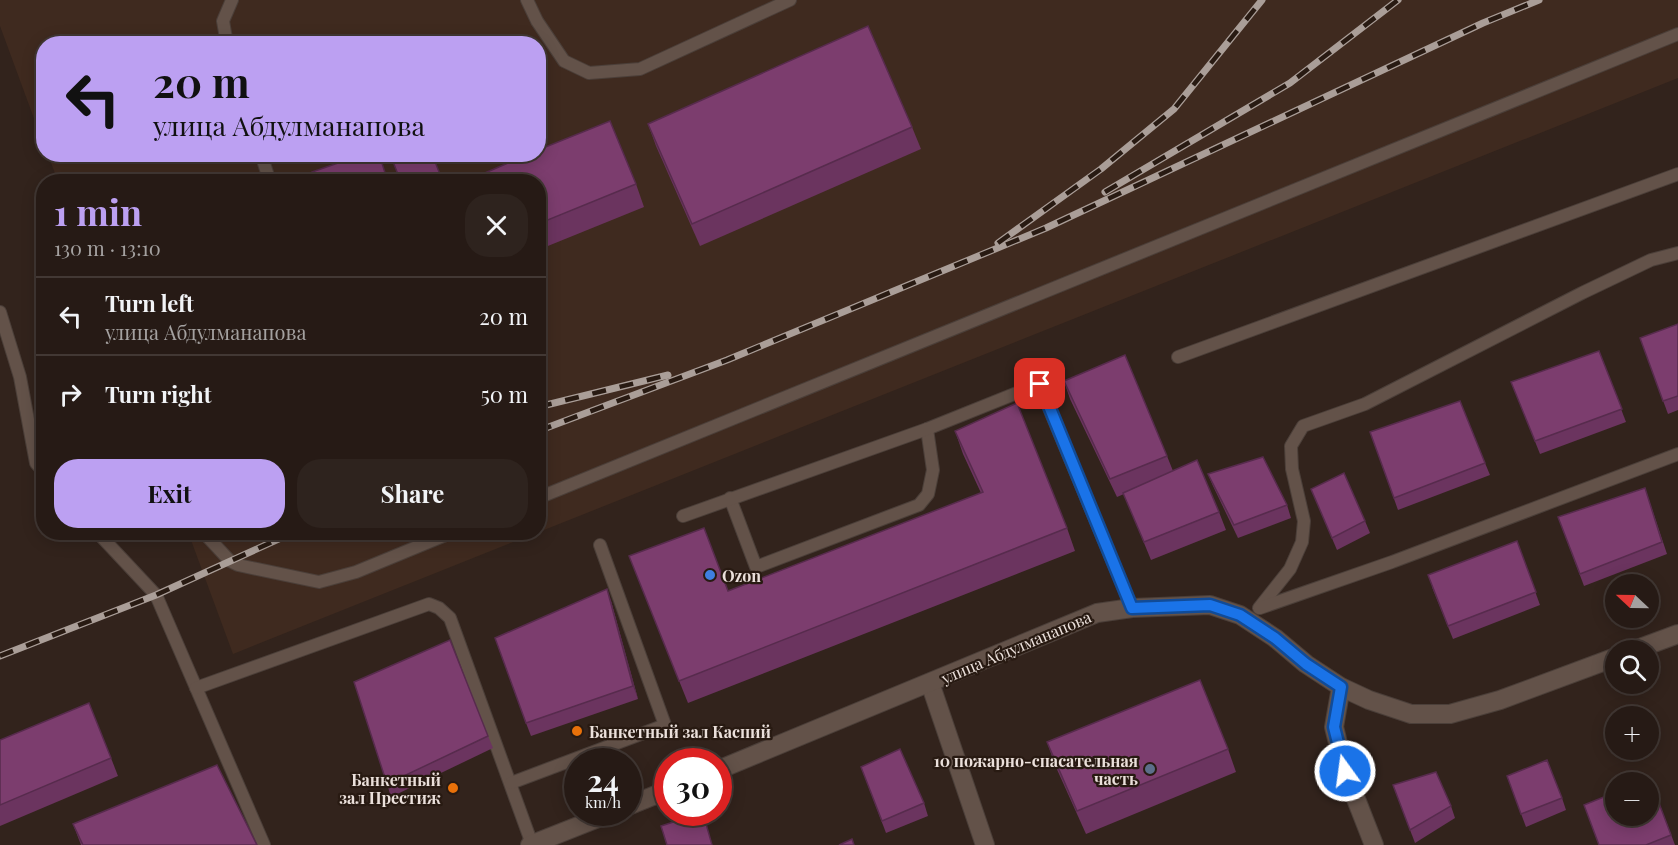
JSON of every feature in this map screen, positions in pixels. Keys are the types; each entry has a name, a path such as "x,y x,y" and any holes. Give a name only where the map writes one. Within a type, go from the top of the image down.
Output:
{"street":[{"name":"улица Абдулманапова","path":"732,764 1097,613 1132,608 1210,605 1240,615 1341,687 1369,700 1411,714 1450,714 1500,700 1605,661"},
{"path":"1659,641 1678,634"},
{"path":"930,683 985,845"},
{"path":"1341,687 1334,727 1345,771 1374,845"},
{"path":"531,845 578,826"}],"lane":[{"path":"226,36 223,21 232,0"},
{"path":"527,0 537,21 564,61 589,73 640,69 790,0"},
{"path":"546,495 1678,34"},
{"path":"1178,357 1678,174"},
{"path":"1259,608 1290,569 1302,542 1304,520 1292,469 1291,446 1303,426 1365,404 1582,293 1651,260 1678,253"},
{"path":"0,312 20,377 36,462"},
{"path":"683,516 927,429 1040,384 1132,608"},
{"path":"730,498 756,567 919,505 928,494 933,470 927,429"},
{"path":"1240,615 1392,562 1678,453"},
{"path":"104,540 156,595 264,845"},
{"path":"210,540 230,561 238,565 319,582 356,572 434,540"},
{"path":"511,783 665,725 600,545"},
{"path":"196,688 429,604 440,608 450,618 511,783 531,845"}],"shaded area":[{"path":"0,0 1678,0 1678,78 546,529 546,174 55,174 51,162 546,162 546,36 36,36 36,124 0,26"},
{"path":"191,540 518,540 233,654"}],"building":[{"path":"868,26 912,127 692,224 648,124"},
{"path":"610,121 636,184 546,221 546,174 483,174 510,162 546,162 546,147"},
{"path":"341,162 382,162 385,174 313,174 312,172"},
{"path":"393,162 435,162 440,174 398,174"},
{"path":"1678,324 1678,396 1663,401 1640,338"},
{"path":"1599,351 1622,409 1535,441 1511,382"},
{"path":"1125,355 1167,456 1110,479 1064,381"},
{"path":"1460,401 1485,463 1394,498 1370,432"},
{"path":"1017,403 1067,528 679,681 629,556 704,528 728,591 983,492 955,431"},
{"path":"1263,457 1287,505 1234,525 1208,474"},
{"path":"1197,460 1219,512 1144,542 1123,493"},
{"path":"1344,473 1365,521 1332,538 1311,489"},
{"path":"1645,488 1662,542 1580,574 1558,517"},
{"path":"1517,541 1536,592 1448,626 1428,575"},
{"path":"607,589 633,686 526,723 495,638"},
{"path":"450,640 488,736 387,784 354,682"},
{"path":"1200,680 1228,749 1077,811 1047,742"},
{"path":"89,703 111,758 0,805 0,740"},
{"path":"900,749 924,803 882,821 861,767"},
{"path":"1547,760 1562,798 1521,814 1507,776"},
{"path":"217,765 257,845 83,845 73,824"},
{"path":"1436,772 1451,806 1410,830 1393,785"},
{"path":"1605,796 1605,826 1659,826 1659,803 1671,835 1646,845 1599,845 1584,805"},
{"path":"661,826 707,826 712,845 667,845"},
{"path":"852,839 854,845 839,845"}],"railway":[{"path":"998,243 1101,169 1174,109 1262,0"},
{"path":"1105,192 1290,83 1398,0"},
{"path":"546,428 727,360 1046,228 1483,23 1539,0"},
{"path":"546,405 668,375"},
{"path":"0,656 156,595 276,540"}],"place":[{"name":"Ozon","path":"710,575"},
{"name":"Банкетный зал Каспий","path":"577,731"},
{"name":"10 пожарно-спасательная часть","path":"1150,769"},
{"name":"Банкетный зал Престиж","path":"453,788"}],"route":[{"path":"1040,384 1132,608 1210,605 1240,615 1341,687 1334,727 1345,771"}]}
